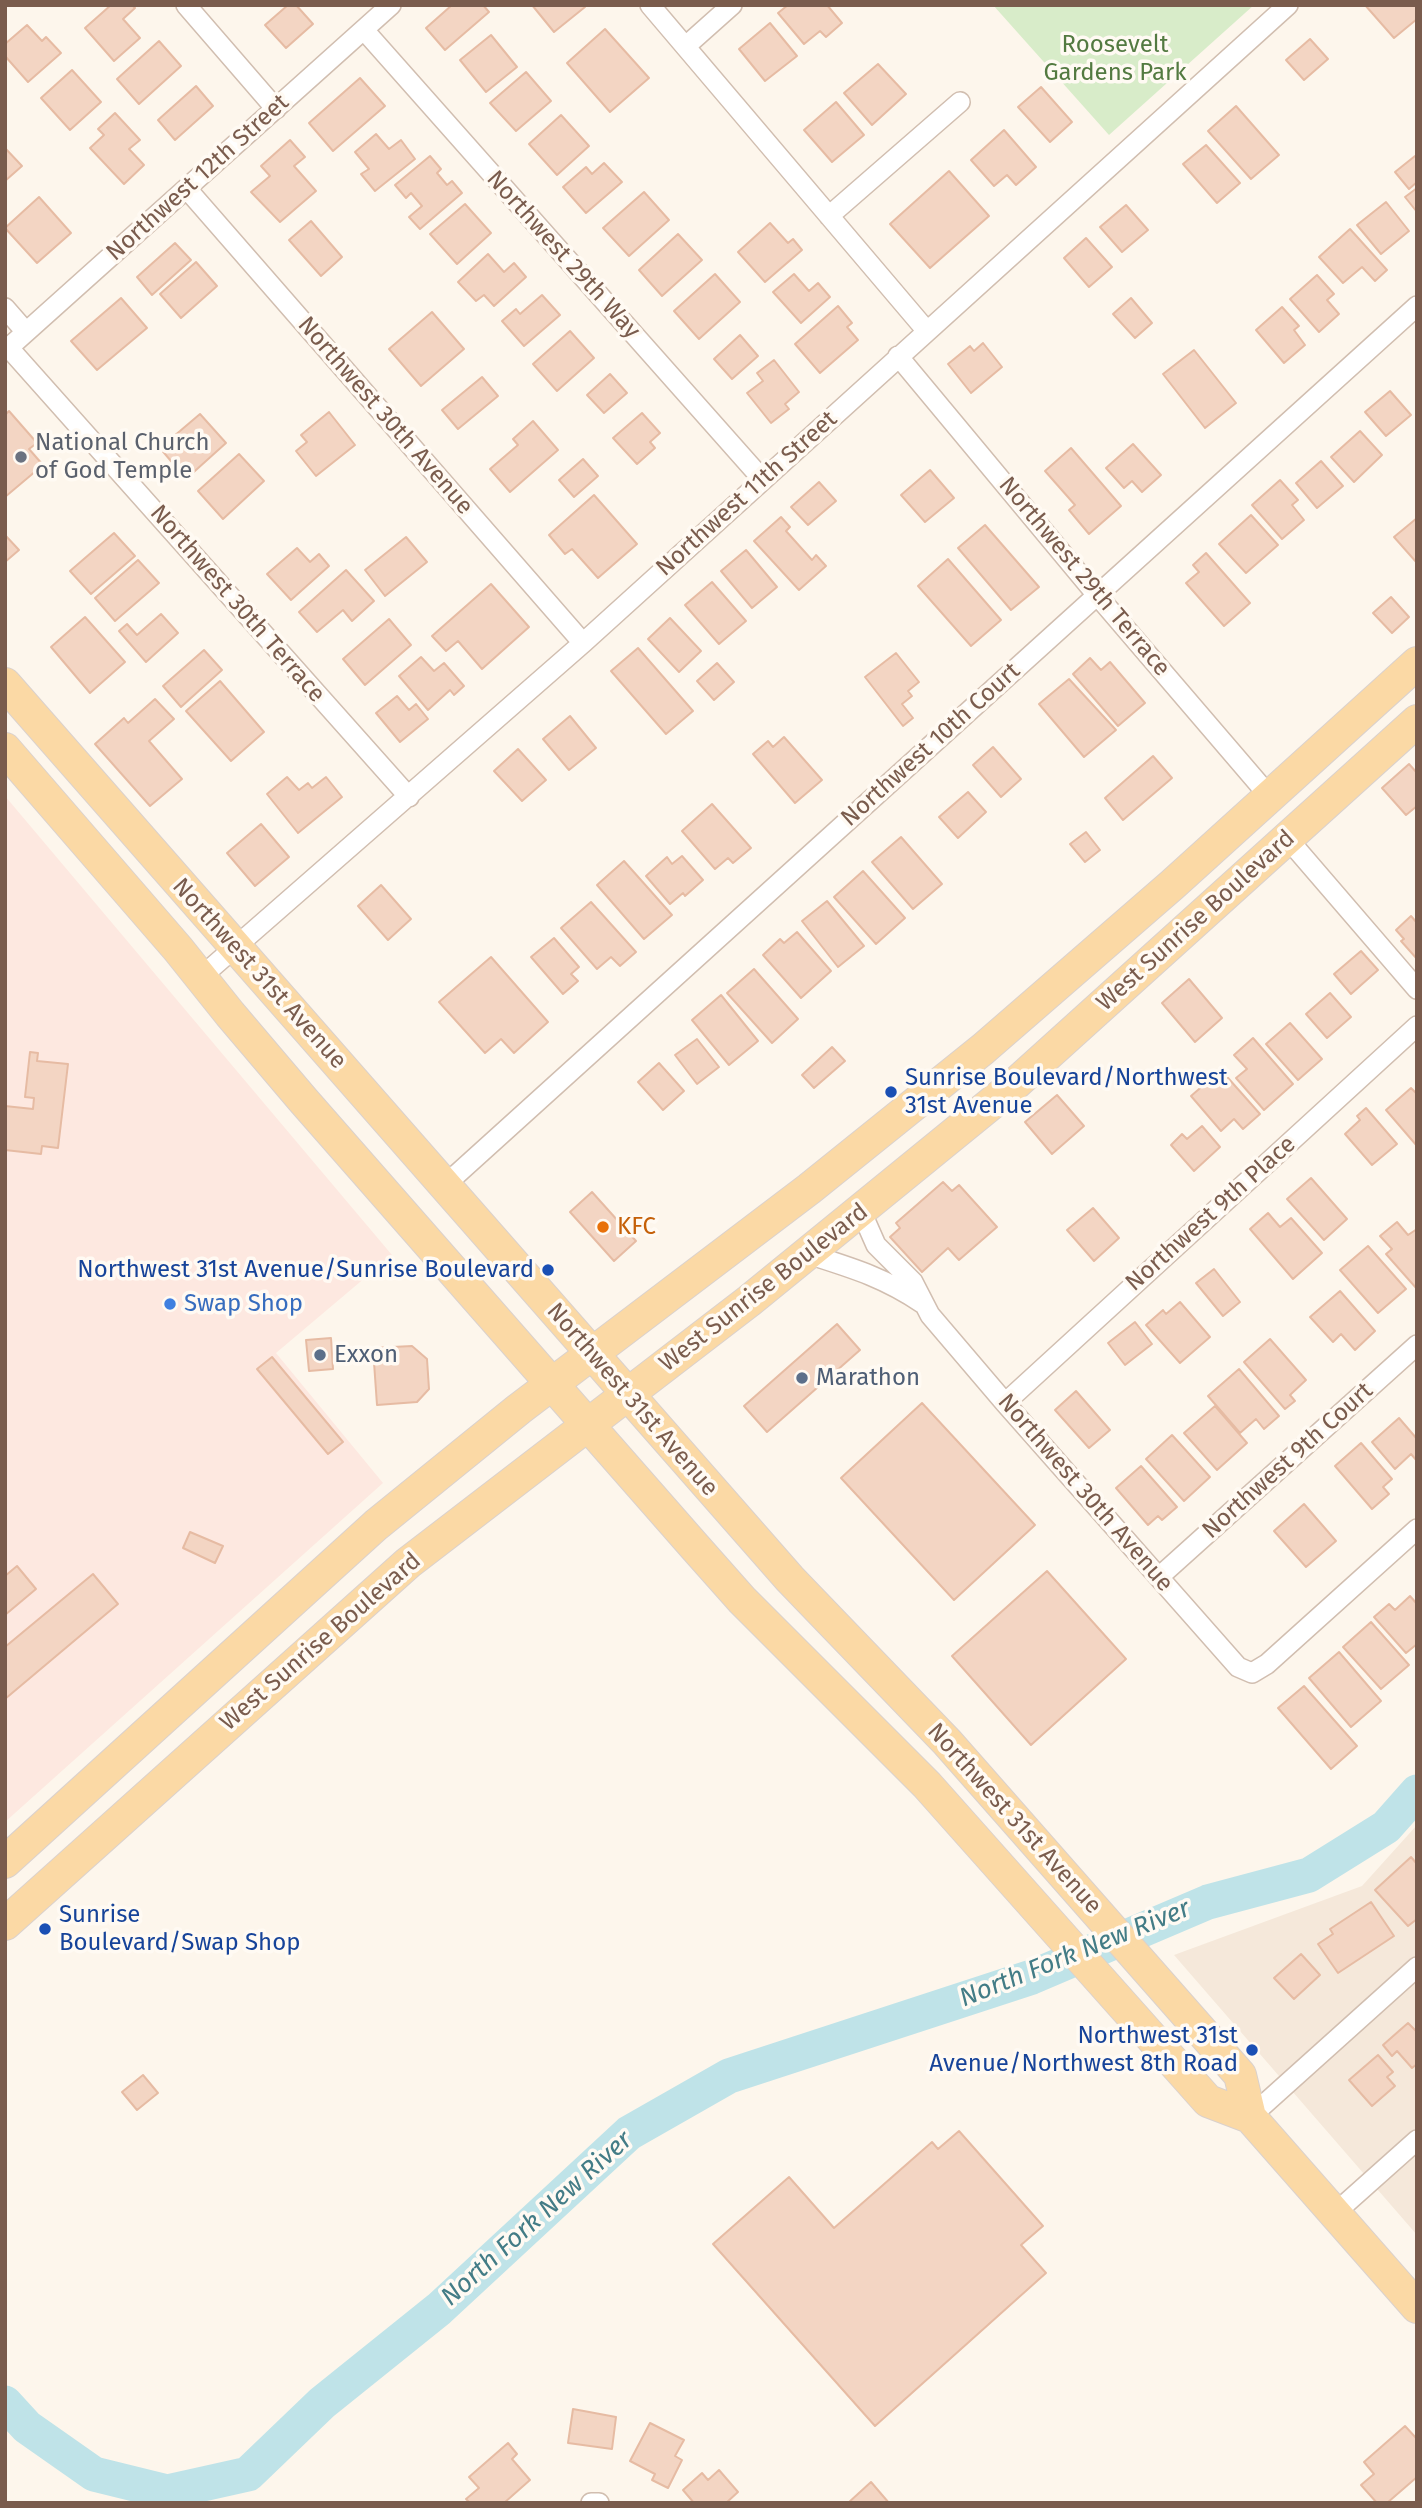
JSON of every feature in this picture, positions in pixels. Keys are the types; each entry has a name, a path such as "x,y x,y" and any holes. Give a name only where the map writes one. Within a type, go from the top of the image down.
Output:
{"main road":[{"name":"West Sunrise Boulevard","path":"5,1862 376,1525 551,1385 809,1189 984,1049 1270,797 1417,663"},
{"name":"Northwest 31st Avenue","path":"5,684 806,1598 947,1742 1154,1976 1240,2075 1250,2117 1417,2307"},
{"name":"West Sunrise Boulevard","path":"5,1924 408,1563 808,1254 1014,1086 1417,721"},
{"name":"Northwest 31st Avenue","path":"5,749 303,1100 741,1600 927,1785 1208,2101 1250,2117"},
{"path":"1287,838 1284,824 1286,805 1305,765"},
{"path":"1241,880 1269,830 1275,807 1270,797"},
{"path":"927,1785 955,1798 978,1802 999,1801"}],"street":[{"path":"186,5 276,109"},
{"name":"Northwest 12th Street","path":"7,349 391,5"},
{"path":"650,5 926,330"},
{"path":"687,46 732,5"},
{"name":"Northwest 11th Street","path":"201,977 583,643 1288,5"},
{"name":"Northwest 29th Way","path":"364,30 762,480"},
{"path":"829,216 960,102"},
{"name":"Northwest 30th Avenue","path":"187,188 583,643"},
{"name":"Northwest 10th Court","path":"445,1185 1417,306"},
{"path":"5,308 26,332"},
{"name":"Northwest 30th Terrace","path":"7,349 409,797"},
{"name":"Northwest 29th Terrace","path":"898,356 1096,594 1270,797"},
{"path":"1287,838 1417,989"},
{"name":"Northwest 9th Place","path":"1005,1403 1417,1026"},
{"name":"Northwest 30th Avenue","path":"862,1211 876,1245 913,1282 930,1314 1238,1667 1252,1673 1267,1664 1417,1529"},
{"name":"Northwest 30th Avenue","path":"808,1254 856,1268 894,1284 926,1306"},
{"name":"Northwest 9th Court","path":"1159,1577 1417,1345"},
{"path":"1250,2117 1417,1967"},
{"path":"1334,2214 1417,2140"}],"shaded area":[{"name":"Swap Shop","path":"5,796 392,1255 276,1353 383,1483 5,1822"},
{"path":"1417,1825 1417,2235 1174,1955 1362,1886"}],"green space":[{"name":"Roosevelt Gardens Park","path":"993,5 1254,5 1109,135"}],"building":[{"path":"111,5 132,5 135,8 123,19 140,38 114,61 85,28"},
{"path":"288,5 296,5 313,24 286,48 265,25"},
{"path":"452,5 483,5 489,12 445,50 426,28"},
{"path":"532,5 584,5 585,7 554,32"},
{"path":"788,5 827,5 842,23 826,37 820,31 804,44 778,13"},
{"path":"1365,5 1417,5 1417,19 1394,38"},
{"path":"770,23 797,56 765,81 739,49"},
{"path":"27,25 42,41 46,37 61,53 28,82 5,56 5,44"},
{"path":"605,29 649,78 610,112 567,63"},
{"path":"491,35 517,67 486,92 460,60"},
{"path":"1310,39 1328,59 1304,80 1286,60"},
{"path":"159,41 181,66 139,104 117,79"},
{"path":"878,64 906,94 872,125 844,93"},
{"path":"72,70 101,102 70,130 41,98"},
{"path":"526,72 551,101 516,131 490,103"},
{"path":"360,78 385,106 333,151 309,123"},
{"path":"196,86 213,106 175,140 158,120"},
{"path":"1041,87 1072,122 1050,142 1018,107"},
{"path":"836,102 864,135 832,162 804,130"},
{"path":"1236,106 1279,155 1251,179 1208,131"},
{"path":"115,113 140,140 129,149 144,165 124,184 90,148 104,135 98,129"},
{"path":"561,115 589,146 557,175 529,144"},
{"path":"1004,130 1036,167 1016,185 1007,175 994,186 971,160"},
{"path":"376,134 389,149 401,140 415,159 375,191 361,174 369,169 355,152"},
{"path":"290,140 305,157 294,166 316,191 280,222 251,192 270,176 261,166"},
{"path":"1206,145 1240,183 1217,203 1183,164"},
{"path":"5,148 22,166 5,181"},
{"path":"430,156 441,169 437,173 447,185 452,181 462,193 420,229 409,217 422,206 411,193 406,198 395,185"},
{"path":"1415,156 1417,182 1409,189 1395,172"},
{"path":"604,163 622,182 586,213 563,187 586,167 592,174"},
{"path":"949,171 989,216 930,268 890,224"},
{"path":"1417,188 1417,212 1405,197"},
{"path":"644,192 669,220 629,256 603,228"},
{"path":"39,197 71,233 37,263 5,228"},
{"path":"1386,202 1409,231 1381,254 1357,225"},
{"path":"465,204 491,233 457,264 430,234"},
{"path":"1126,205 1148,230 1122,252 1100,227"},
{"path":"311,221 342,257 321,276 289,240"},
{"path":"770,223 788,243 793,239 802,250 765,282 738,252"},
{"path":"1350,229 1387,270 1375,281 1362,267 1343,283 1319,257"},
{"path":"678,234 702,260 662,296 639,270"},
{"path":"1086,238 1112,267 1089,287 1064,258"},
{"path":"175,243 191,260 152,295 137,277"},
{"path":"488,254 504,272 514,263 526,277 494,306 484,295 476,301 458,282"},
{"path":"196,262 217,286 181,318 160,294"},
{"path":"715,274 740,302 699,339 674,311"},
{"path":"794,274 809,291 818,283 830,297 801,323 773,292"},
{"path":"1317,275 1334,294 1327,300 1339,314 1319,332 1290,299"},
{"path":"542,295 560,315 524,346 502,321 516,309 520,314"},
{"path":"121,298 147,328 97,370 71,341"},
{"path":"1131,298 1152,323 1135,338 1113,314"},
{"path":"838,306 852,323 847,327 858,340 820,373 795,344"},
{"path":"1282,307 1299,326 1294,330 1305,345 1284,363 1256,330"},
{"path":"432,312 464,349 421,386 389,349"},
{"path":"570,331 594,358 557,391 533,364"},
{"path":"740,335 758,356 732,379 714,359"},
{"path":"983,343 1002,367 971,393 948,364 970,346 974,351"},
{"path":"1194,350 1236,403 1205,428 1163,374"},
{"path":"774,360 799,392 785,404 789,409 771,423 747,393 763,381 757,373"},
{"path":"610,374 627,393 604,413 587,395"},
{"path":"482,377 498,396 458,429 442,410"},
{"path":"1390,391 1411,415 1386,436 1365,412"},
{"name":"National Church of God Temple","path":"9,411 37,443 29,449 43,465 5,497 5,415"},
{"path":"329,412 355,445 316,476 296,451 307,442 301,435"},
{"path":"642,413 660,433 650,442 655,448 637,464 613,438"},
{"path":"200,414 226,443 186,479 160,448"},
{"path":"533,421 558,450 510,492 490,469 518,445 513,439"},
{"path":"1360,431 1382,455 1354,482 1331,457"},
{"path":"1133,444 1161,475 1142,492 1132,481 1124,488 1106,468"},
{"path":"1071,448 1121,506 1089,534 1069,510 1075,505 1045,471"},
{"path":"239,454 264,481 223,519 198,491"},
{"path":"583,459 598,476 574,497 559,480"},
{"path":"1321,461 1343,486 1317,508 1296,483"},
{"path":"930,470 954,498 925,522 901,495"},
{"path":"1280,480 1298,500 1292,505 1304,520 1282,539 1252,505"},
{"path":"819,482 836,501 808,525 791,507"},
{"path":"594,495 637,544 598,578 572,549 565,554 549,535"},
{"path":"1251,515 1278,545 1246,573 1219,544"},
{"path":"781,517 790,527 786,531 812,560 816,555 826,566 799,590 754,541"},
{"path":"1417,518 1417,563 1394,537"},
{"path":"985,525 1039,587 1011,610 958,548"},
{"path":"114,533 135,556 91,594 70,571"},
{"path":"5,535 19,550 5,562"},
{"path":"406,537 427,562 385,596 365,570"},
{"path":"297,548 310,562 319,554 329,566 291,600 267,574"},
{"path":"746,550 777,587 752,608 721,571"},
{"path":"1206,553 1250,603 1224,626 1186,583 1199,572 1193,565"},
{"path":"948,559 1001,620 971,646 918,586"},
{"path":"138,560 159,583 115,621 95,598"},
{"path":"346,570 374,601 352,621 343,610 317,632 299,612"},
{"path":"712,582 746,621 719,644 685,605"},
{"path":"491,584 529,627 482,669 458,641 446,651 432,636"},
{"path":"1391,597 1409,617 1392,633 1373,613"},
{"path":"161,614 178,633 146,662 119,631 127,624 137,635"},
{"path":"85,617 125,662 90,693 51,647"},
{"path":"670,618 701,651 679,672 648,639"},
{"path":"389,619 411,645 365,685 343,659"},
{"path":"638,648 693,711 666,734 611,671"},
{"path":"204,650 222,670 181,707 163,686"},
{"path":"896,653 919,682 908,691 912,696 902,704 913,718 903,726 865,677"},
{"path":"421,657 434,671 444,663 464,686 454,695 450,690 428,710 399,676"},
{"path":"1090,658 1101,670 1110,662 1145,703 1118,726 1073,674"},
{"path":"717,663 734,682 714,700 697,681"},
{"path":"1069,679 1116,730 1084,757 1039,704"},
{"path":"220,681 264,732 231,761 186,711"},
{"path":"397,696 409,710 416,704 428,719 400,742 376,713"},
{"path":"155,699 174,719 149,741 182,779 150,806 95,744 124,718 128,723"},
{"path":"570,716 596,748 569,770 543,739"},
{"path":"784,737 822,780 795,803 753,754 768,741 773,747"},
{"path":"993,747 1021,779 1001,797 973,765"},
{"path":"518,749 546,780 522,801 494,771"},
{"path":"1153,756 1172,778 1123,820 1105,798"},
{"path":"1409,764 1417,773 1417,806 1406,815 1382,788"},
{"path":"287,777 299,790 308,783 312,788 326,777 342,797 298,833 267,794"},
{"path":"968,792 986,812 958,838 939,817"},
{"path":"712,804 751,848 733,863 728,858 715,869 682,831"},
{"path":"261,824 289,857 255,886 227,853"},
{"path":"1086,832 1100,850 1085,862 1070,844"},
{"path":"901,837 942,884 913,909 872,862"},
{"path":"682,856 703,880 685,896 683,893 670,904 646,876 667,857 672,864"},
{"path":"624,861 672,915 644,939 597,885"},
{"path":"863,871 905,918 876,944 834,897"},
{"path":"381,885 411,919 388,940 358,906"},
{"path":"827,901 864,946 838,967 802,921"},
{"path":"591,902 636,952 620,966 611,957 597,969 561,928"},
{"path":"1411,916 1417,923 1417,959 1401,941 1404,939 1396,930"},
{"path":"797,932 831,971 801,998 763,955 780,939 784,943"},
{"path":"554,938 579,967 571,974 578,981 563,994 531,957"},
{"path":"1361,951 1378,970 1351,994 1334,974"},
{"path":"491,957 548,1022 514,1053 501,1039 485,1053 439,1002"},
{"path":"754,969 798,1019 772,1043 727,993"},
{"path":"1189,979 1222,1018 1195,1042 1162,1003"},
{"path":"1330,993 1351,1017 1327,1038 1306,1014"},
{"path":"721,995 758,1041 729,1065 692,1020"},
{"path":"1290,1023 1322,1059 1298,1080 1266,1044"},
{"path":"1253,1038 1293,1084 1264,1110 1236,1078 1247,1069 1234,1055"},
{"path":"697,1039 719,1067 697,1084 675,1055"},
{"path":"832,1047 845,1061 814,1088 802,1075"},
{"path":"30,1052 38,1053 37,1061 68,1064 58,1148 42,1146 41,1154 5,1150 5,1106 33,1109 34,1098 25,1097"},
{"path":"659,1063 684,1091 663,1110 638,1082"},
{"path":"1221,1070 1260,1114 1243,1129 1234,1119 1221,1131 1191,1096"},
{"path":"1411,1088 1417,1094 1417,1146 1386,1110"},
{"path":"1057,1095 1084,1126 1052,1154 1025,1122"},
{"path":"1366,1108 1397,1144 1372,1165 1345,1134 1360,1120 1357,1116"},
{"path":"1202,1126 1220,1147 1194,1171 1171,1145 1182,1134 1187,1139"},
{"path":"1311,1178 1347,1219 1324,1240 1287,1199"},
{"path":"943,1182 952,1191 959,1185 997,1227 959,1260 948,1248 922,1272 890,1237 900,1228 896,1223"},
{"name":"KFC","path":"592,1192 636,1241 614,1261 570,1212"},
{"path":"1093,1208 1119,1238 1094,1261 1067,1230"},
{"path":"1268,1213 1280,1227 1291,1218 1322,1253 1293,1279 1250,1229"},
{"path":"1397,1222 1408,1235 1417,1229 1417,1289 1386,1254 1392,1249 1380,1236"},
{"path":"1368,1246 1406,1289 1378,1313 1340,1270"},
{"path":"1214,1269 1240,1302 1223,1316 1196,1283"},
{"path":"1340,1291 1375,1331 1355,1350 1341,1334 1333,1342 1310,1317"},
{"path":"1180,1302 1210,1337 1180,1363 1146,1325 1163,1310 1166,1314"},
{"path":"1135,1322 1152,1344 1125,1365 1108,1343"},
{"name":"Marathon","path":"837,1324 860,1350 767,1432 744,1406"},
{"name":"Exxon","path":"331,1338 333,1369 309,1371 306,1340"},
{"path":"1270,1339 1306,1380 1290,1395 1295,1401 1285,1409 1244,1362"},
{"path":"412,1346 427,1359 429,1389 417,1402 377,1405 373,1348"},
{"path":"272,1357 343,1442 328,1454 257,1369"},
{"path":"1239,1369 1279,1416 1264,1429 1256,1419 1240,1433 1208,1396"},
{"path":"1076,1391 1110,1430 1089,1448 1055,1410"},
{"path":"922,1403 1035,1525 954,1600 841,1478"},
{"path":"1215,1406 1247,1443 1217,1470 1184,1433"},
{"path":"1399,1418 1417,1439 1417,1461 1411,1454 1395,1469 1372,1442"},
{"path":"1172,1435 1210,1477 1184,1501 1146,1459"},
{"path":"1361,1443 1392,1479 1383,1487 1389,1494 1372,1509 1335,1466"},
{"path":"1141,1466 1177,1507 1162,1520 1158,1516 1148,1525 1116,1488"},
{"path":"1304,1504 1336,1541 1306,1567 1274,1531"},
{"path":"190,1532 223,1546 215,1563 183,1548"},
{"path":"17,1566 36,1589 5,1615 5,1576"},
{"path":"1047,1571 1126,1659 1031,1745 952,1656"},
{"path":"93,1574 118,1604 5,1699 5,1647"},
{"path":"1410,1596 1417,1604 1417,1644 1406,1653 1374,1617 1389,1604 1395,1610"},
{"path":"1371,1622 1409,1665 1381,1689 1343,1647"},
{"path":"1339,1652 1381,1701 1351,1727 1309,1678"},
{"path":"1304,1686 1357,1746 1331,1769 1278,1708"},
{"path":"1411,1857 1417,1864 1417,1919 1408,1926 1375,1890"},
{"path":"1371,1902 1394,1936 1338,1973 1318,1944 1333,1934 1330,1929"},
{"path":"1301,1954 1320,1975 1294,1999 1274,1978"},
{"path":"1408,2023 1417,2032 1417,2064 1412,2068 1397,2051 1392,2056 1383,2045"},
{"path":"1378,2055 1393,2072 1387,2077 1395,2086 1372,2106 1349,2080"},
{"path":"143,2075 158,2093 137,2110 122,2092"},
{"path":"959,2131 1043,2226 1021,2245 1046,2273 875,2426 713,2244 789,2177 834,2228 932,2142 938,2149"},
{"path":"573,2409 616,2417 612,2449 568,2443"},
{"path":"650,2423 684,2440 675,2456 682,2460 668,2488 652,2480 655,2474 630,2461"},
{"path":"1405,2426 1417,2439 1417,2477 1387,2503 1377,2503 1361,2485 1374,2474 1364,2462"},
{"path":"508,2443 517,2454 512,2459 530,2480 504,2503 470,2503 466,2499 479,2488 469,2477"},
{"path":"719,2470 738,2492 726,2503 694,2503 683,2490 702,2473 708,2480"},
{"path":"871,2482 889,2503 848,2503"}],"waterway":[{"name":"North Fork New River","path":"5,2403 27,2427 94,2474 167,2492 248,2474 322,2403 439,2309 629,2133 729,2076 1032,1977 1208,1902 1309,1875 1386,1827 1417,1792"}],"place":[{"name":"National Church of God Temple","path":"21,457"},
{"name":"Sunrise Boulevard/Northwest 31st Avenue","path":"891,1092"},
{"name":"KFC","path":"603,1227"},
{"name":"Northwest 31st Avenue/Sunrise Boulevard","path":"548,1270"},
{"name":"Swap Shop","path":"170,1304"},
{"name":"Exxon","path":"320,1355"},
{"name":"Marathon","path":"802,1378"},
{"name":"Sunrise Boulevard/Swap Shop","path":"45,1929"},
{"name":"Northwest 31st Avenue/Northwest 8th Road","path":"1252,2050"}]}
